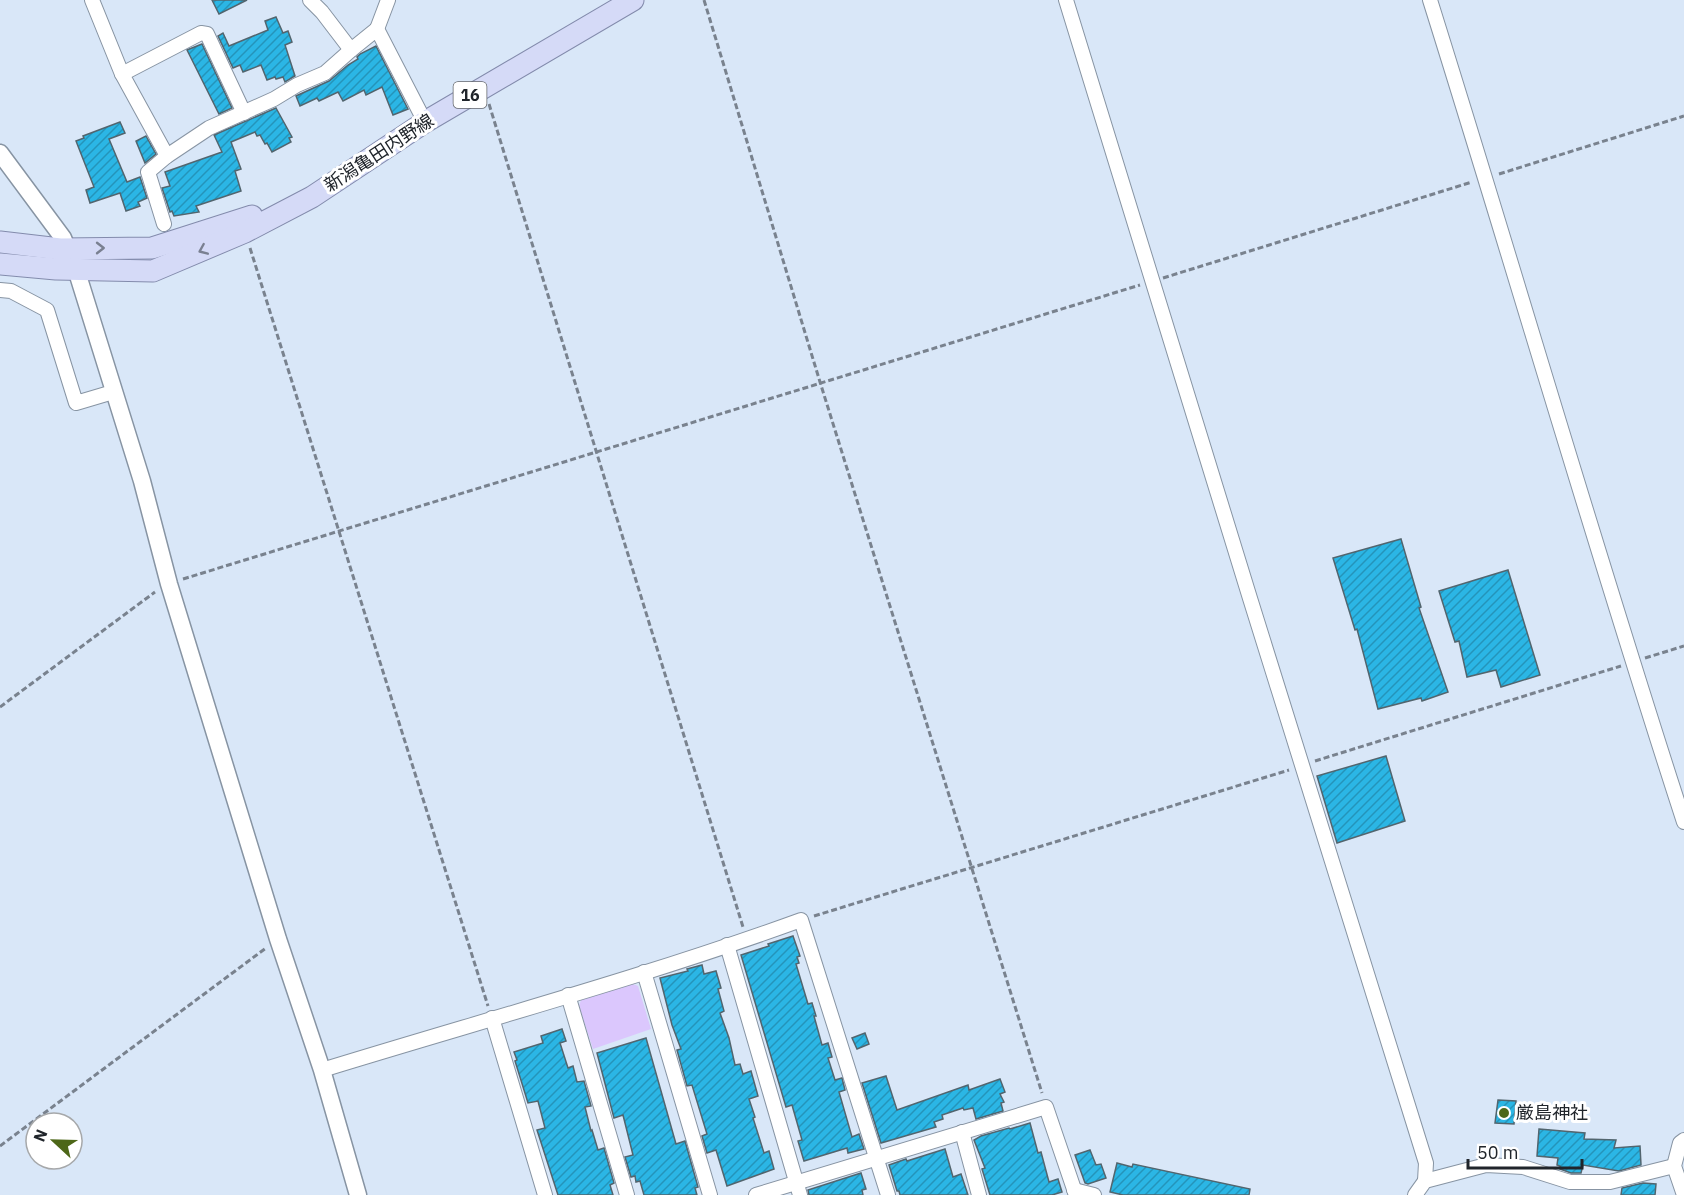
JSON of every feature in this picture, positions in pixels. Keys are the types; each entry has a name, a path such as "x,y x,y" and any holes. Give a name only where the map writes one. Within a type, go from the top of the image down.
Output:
{"main road":[{"name":"新潟亀田内野線","path":"0,264 153,271 245,232 312,197 425,122 633,0"},
{"name":"新潟亀田内野線","path":"0,242 67,248 152,248 312,197"}],"street":[{"path":"92,0 122,74 167,156"},
{"path":"310,0 351,50"},
{"path":"164,224 147,172 209,128 325,73 377,29 388,0"},
{"path":"1066,0 1150,282 1426,1163 1425,1181 1415,1195"},
{"path":"1430,0 1632,662 1684,822"},
{"path":"377,29 425,122"},
{"path":"122,74 201,33 207,34 244,113"},
{"path":"0,153 63,238 76,269 142,481 169,584 278,939 322,1070 358,1195"},
{"path":"0,290 11,291 47,310 76,403 113,392"},
{"path":"322,1070 747,940 801,920 888,1195"},
{"path":"727,945 798,1188"},
{"path":"644,972 710,1195"},
{"path":"568,995 627,1195"},
{"path":"492,1018 545,1195"},
{"path":"756,1195 798,1188 876,1158 1046,1107 1075,1193 1094,1195"},
{"path":"962,1132 979,1195"},
{"path":"1684,1140 1680,1143 1674,1166 1684,1195"},
{"path":"1425,1181 1486,1165 1523,1167 1570,1182 1610,1188 1674,1166"}],"path":[{"path":"704,0 820,382 1046,1107"},
{"path":"484,87 747,940"},
{"path":"0,707 145,598 169,584 1684,116"},
{"path":"245,232 492,1018"},
{"path":"801,920 1684,646"},
{"path":"0,1146 278,939"}],"shaded area":[{"path":"633,984 638,986 651,1029 593,1049 579,1006 581,1000"}],"building":[{"path":"212,0 247,0 219,14"},
{"path":"276,17 283,33 288,31 292,42 285,45 295,76 285,82 283,77 267,80 261,65 243,72 240,65 233,68 218,36 223,33 229,46 268,30 265,21"},
{"path":"202,44 232,108 219,114 187,50"},
{"path":"376,46 408,109 393,115 382,87 366,95 364,90 343,101 338,92 319,101 317,98 300,106 296,96 329,81 358,59 360,54"},
{"path":"276,108 292,137 289,138 291,142 272,152 267,143 265,144 260,135 257,136 255,132 231,142 241,169 235,171 241,191 196,206 199,212 174,216 172,211 170,212 162,188 170,186 165,172 222,152 214,135"},
{"path":"120,122 125,133 109,139 127,182 140,177 147,198 138,202 140,206 126,211 120,193 90,203 86,190 94,187 76,141 84,138 83,136"},
{"path":"146,136 156,154 145,163 136,141"},
{"path":"1401,539 1421,607 1419,608 1448,692 1422,701 1421,698 1378,709 1357,629 1355,630 1333,558"},
{"path":"1508,570 1540,675 1501,687 1496,670 1467,677 1459,641 1455,642 1439,591"},
{"path":"1386,756 1405,821 1337,843 1317,776"},
{"path":"793,936 800,956 797,957 799,963 796,964 808,1004 812,1003 822,1045 828,1043 832,1057 828,1058 835,1080 842,1078 845,1090 839,1092 852,1137 859,1134 864,1149 848,1153 847,1148 804,1161 798,1141 802,1140 792,1105 786,1107 741,955"},
{"path":"702,965 704,974 716,971 724,1011 720,1013 735,1065 740,1064 743,1074 751,1071 758,1096 749,1099 755,1117 753,1118 764,1153 769,1151 774,1169 727,1186 716,1150 707,1153 702,1136 707,1134 692,1085 687,1086 677,1050 681,1049 672,1025 660,978"},
{"path":"562,1029 566,1041 560,1043 568,1068 573,1066 577,1082 584,1081 591,1106 585,1107 591,1131 598,1150 604,1148 614,1183 610,1185 613,1195 558,1195 537,1130 545,1128 538,1101 528,1103 515,1061 517,1060 514,1052 543,1043 541,1036"},
{"path":"865,1033 869,1044 857,1049 852,1038"},
{"path":"646,1038 676,1144 685,1141 698,1187 695,1188 697,1195 644,1195 640,1181 636,1182 635,1176 631,1177 625,1157 633,1155 623,1115 614,1118 597,1053"},
{"path":"886,1076 897,1110 968,1085 969,1090 1000,1079 1005,1092 1000,1094 1004,1102 1001,1103 1003,1111 976,1119 973,1108 964,1110 963,1108 942,1115 943,1119 934,1122 936,1127 881,1143 862,1083"},
{"path":"1498,1100 1516,1101 1514,1124 1495,1123"},
{"path":"1030,1123 1049,1182 1058,1179 1062,1192 1052,1195 990,1195 982,1169 985,1168 974,1140"},
{"path":"1539,1129 1585,1133 1584,1139 1616,1140 1614,1148 1640,1146 1641,1165 1619,1171 1583,1165 1581,1173 1571,1173 1560,1169 1557,1165 1558,1158 1537,1156"},
{"path":"945,1149 953,1177 961,1174 968,1195 900,1195 889,1165"},
{"path":"1090,1150 1096,1165 1101,1164 1106,1178 1088,1184 1085,1183 1075,1155"},
{"path":"1117,1163 1132,1167 1133,1164 1250,1189 1249,1195 1123,1195 1110,1192"},
{"path":"861,1173 866,1189 862,1190 863,1195 809,1195 808,1190"},
{"path":"1643,1183 1656,1184 1655,1195 1621,1195 1622,1188"}],"place":[{"name":"厳島神社","path":"1504,1113"}]}
